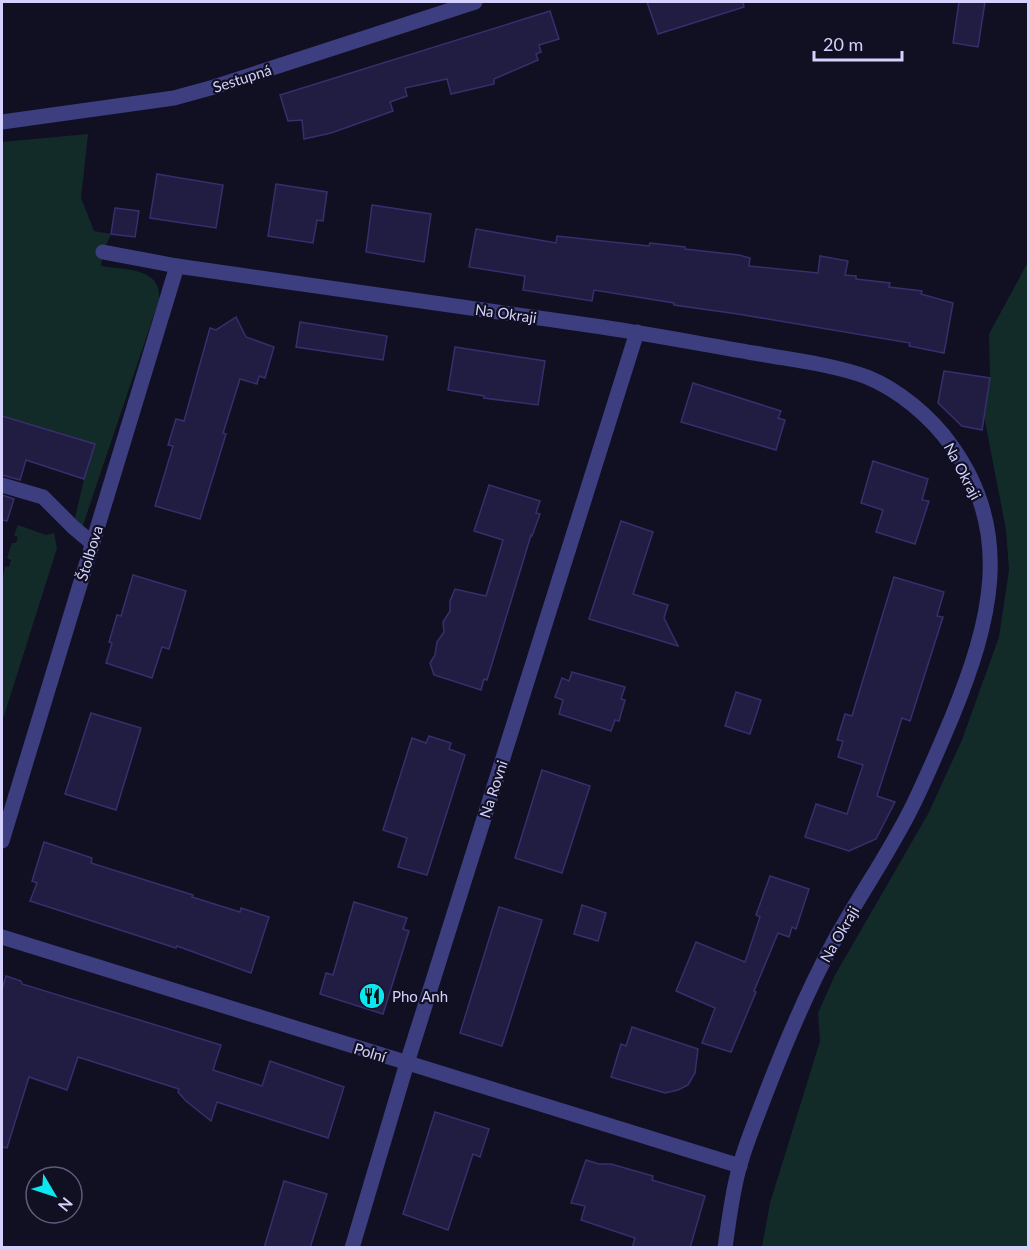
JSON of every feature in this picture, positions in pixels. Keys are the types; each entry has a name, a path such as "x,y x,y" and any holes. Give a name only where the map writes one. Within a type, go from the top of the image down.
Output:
{"street":[{"name":"Sestupná","path":"2,122 174,98 475,2"},
{"name":"Na Okraji","path":"104,252 177,266 637,332 814,364 866,377 895,393 941,432 959,455 985,515 991,541 992,573 982,633 969,674 942,741 907,817 833,943 779,1058 740,1166 732,1195 725,1248"},
{"name":"Štolbova","path":"2,841 177,266"},
{"name":"Na Rovni","path":"351,1248 637,332"},
{"path":"2,485 43,497 92,543"},
{"name":"Polní","path":"2,937 740,1166"}],"green space":[{"path":"88,134 81,198 94,231 111,234 103,252 101,266 131,270 148,276 155,281 159,300 83,525 73,527 94,444 2,416 2,142"},
{"path":"1028,262 1028,1247 762,1247 770,1203 820,1041 818,1013 835,975 928,814 962,740 999,637 1009,570 1006,530 984,416 990,378 989,334"},
{"path":"18,525 46,535 54,533 57,548 2,722 2,583 5,566 9,567 11,560 7,558 12,543 16,543 18,537 14,535"}],"building":[{"path":"647,2 743,2 744,7 658,34"},
{"path":"959,2 985,2 978,47 953,43"},
{"path":"550,11 559,39 539,45 541,52 536,54 538,60 494,79 494,84 451,94 447,79 405,88 407,96 390,102 393,111 331,133 304,139 302,120 288,121 280,95"},
{"path":"157,174 223,185 216,228 150,218"},
{"path":"276,184 327,192 323,221 317,220 313,243 268,236"},
{"path":"372,205 431,214 424,262 366,252"},
{"path":"115,208 139,211 135,237 111,234"},
{"path":"476,229 556,243 557,236 649,246 650,243 685,247 685,249 750,258 749,266 818,273 820,256 848,261 845,275 856,276 856,279 890,283 889,287 922,291 921,294 953,303 944,353 909,346 910,343 594,290 592,301 523,290 525,276 469,267"},
{"path":"236,317 246,337 274,347 265,378 259,376 257,384 240,379 200,519 155,506 173,446 168,445 176,419 184,421 210,328 216,330"},
{"path":"300,322 387,336 383,360 296,347"},
{"path":"455,347 545,361 538,405 484,398 484,396 448,390"},
{"path":"944,371 990,378 982,430 962,426 938,403"},
{"path":"693,383 781,411 778,418 785,420 776,450 681,422"},
{"path":"2,416 95,444 84,479 26,460 20,480 2,475"},
{"path":"873,461 928,479 922,500 929,501 915,544 876,532 883,510 861,503"},
{"path":"489,485 540,501 536,513 540,514 531,535 487,680 484,679 481,690 434,675 430,663 435,655 437,642 444,632 443,622 450,611 450,601 455,589 486,596 503,540 474,531"},
{"path":"2,495 14,499 7,521 2,520"},
{"path":"621,521 653,532 633,594 668,605 664,618 678,646 589,619"},
{"path":"133,575 186,591 169,649 162,647 152,678 106,663 117,615 121,616"},
{"path":"894,577 944,592 937,616 943,617 910,721 902,718 877,796 895,802 876,839 849,851 805,837 816,804 847,814 863,765 838,757 843,741 837,740 845,714 852,716"},
{"path":"572,672 625,687 621,699 625,700 619,721 615,720 611,731 559,714 563,700 555,697 562,678 569,681"},
{"path":"736,692 761,700 750,734 725,726"},
{"path":"91,713 141,728 116,810 65,794"},
{"path":"429,736 451,743 449,749 465,755 427,875 398,867 407,838 383,830 412,738 426,743"},
{"path":"542,770 590,786 562,873 515,858"},
{"path":"44,842 92,858 91,863 193,895 192,897 240,912 241,908 269,917 251,973 177,946 176,948 30,901 37,883 32,881"},
{"path":"770,876 809,889 796,929 792,927 789,937 778,933 731,1052 702,1043 715,1008 676,991 696,942 745,962 760,917 756,915"},
{"path":"354,902 407,918 403,929 409,931 383,1014 320,994 326,973 333,975"},
{"path":"582,905 606,913 598,941 574,934"},
{"path":"499,907 542,920 502,1046 460,1033"},
{"path":"6,976 21,981 22,984 221,1045 213,1070 262,1086 270,1061 344,1087 328,1138 217,1102 211,1121 186,1101 178,1092 179,1089 78,1057 67,1090 29,1077 7,1148 2,1147 2,990"},
{"path":"632,1027 698,1049 695,1073 688,1085 665,1093 611,1077 621,1044 626,1046"},
{"path":"435,1112 489,1129 480,1157 473,1154 448,1230 403,1214"},
{"path":"586,1160 599,1164 611,1164 653,1176 652,1180 705,1196 690,1248 632,1248 635,1238 581,1220 585,1206 571,1203"},
{"path":"284,1181 327,1194 310,1248 264,1248"}],"place":[{"name":"Pho Anh","path":"372,996"}]}
